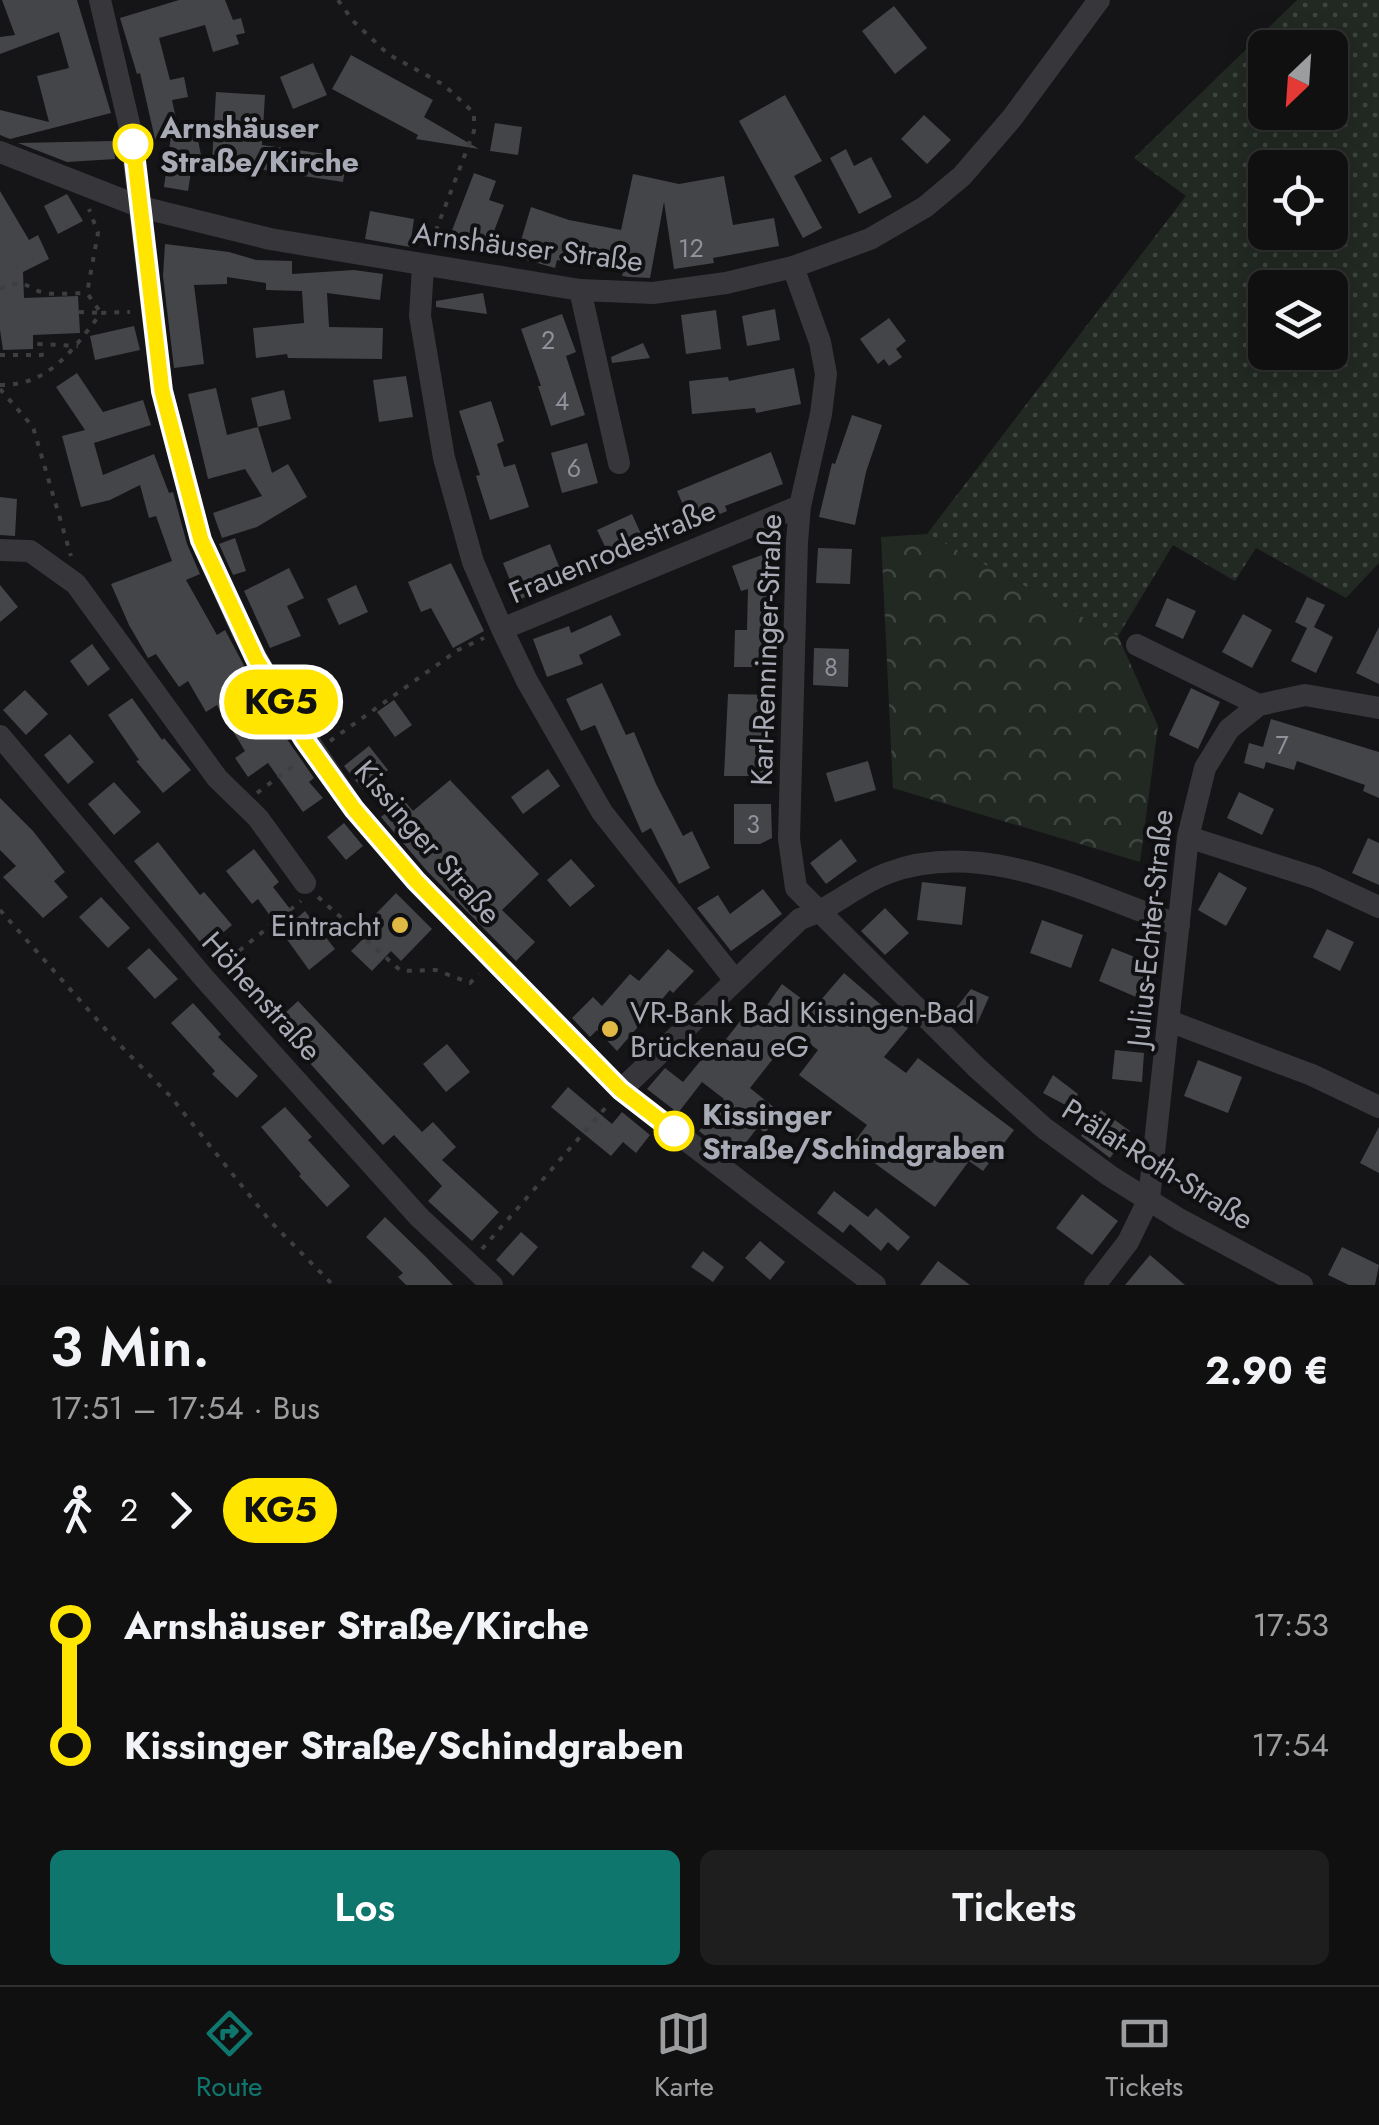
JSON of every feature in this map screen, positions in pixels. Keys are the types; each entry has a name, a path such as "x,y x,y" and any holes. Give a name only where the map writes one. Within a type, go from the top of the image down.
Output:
{"street":[{"name":"Kissinger Straße","path":"100,0 130,128 162,391 201,540 242,632 314,752 354,809 403,867 621,1090 875,1285"},
{"name":"Arnshäuser Straße","path":"0,152 142,207 270,239 580,290 653,292 726,283 793,266 870,239 925,208 962,176 1012,118 1099,0"},
{"path":"422,266 420,316 444,458 474,562 502,629 602,812 734,979"},
{"name":"Karl-Renninger-Straße","path":"793,266 820,342 826,374 800,506 789,839 796,888 820,913"},
{"path":"580,290 619,463"},
{"name":"Frauenrodestraße","path":"502,629 800,506"},
{"path":"0,550 30,551 76,584 217,778 258,818 306,883"},
{"path":"1137,645 1258,705 1305,694 1379,708"},
{"name":"Julius-Echter-Straße","path":"1094,1285 1128,1242 1149,1198 1188,837 1205,768 1229,729 1258,705"},
{"name":"Höhenstraße","path":"0,736 204,978 419,1217 492,1285"},
{"path":"1188,837 1316,878 1379,907"},
{"path":"621,1090 800,920 820,913 887,873 936,862 978,861 1019,869 1179,925"},
{"name":"Prälat-Roth-Straße","path":"820,913 976,1067 1044,1128 1179,1219 1302,1285"},
{"path":"1169,1021 1312,1075 1379,1108"}],"path":[{"path":"338,0 353,21 388,54 444,85 474,112 474,131 422,266"},
{"path":"87,206 98,233 86,293 102,313"},
{"path":"0,288 30,284 42,293 86,293"},
{"path":"79,312 153,311"},
{"path":"0,387 18,385 60,364 102,313"},
{"path":"0,355 42,355 39,344 78,346"},
{"path":"0,387 33,427 76,584"},
{"path":"243,803 458,650 502,629"},
{"path":"204,978 313,892 402,971 436,970 470,983 493,960"},
{"path":"0,910 115,1040 172,1097 270,1221 333,1285"},
{"path":"468,1264 621,1090"}],"green space":[{"path":"1297,0 1379,0 1379,563 1346,598 1256,548 1235,581 1173,545 1118,636 927,534 1186,196 1134,158 1248,47 1248,130 1348,130 1348,30 1266,30"},
{"path":"927,534 1118,636 1158,726 1140,862 893,788 881,537"}],"building":[{"path":"2,0 77,0 111,113 10,139 0,135 0,110 49,122 37,76 69,68 59,32 0,54 0,37 15,35"},
{"path":"179,0 225,0 233,20 241,18 245,33 236,35 239,44 213,52 205,25 159,38 170,80 184,77 188,97 172,100 179,132 197,135 202,160 193,159 188,191 164,187 171,136 155,139 140,73 137,74 120,18"},
{"path":"894,6 927,48 895,74 862,31"},
{"path":"351,55 433,100 424,117 479,149 416,139 418,135 332,89"},
{"path":"313,63 327,95 293,109 280,77"},
{"path":"216,92 265,95 262,145 347,157 343,182 212,162"},
{"path":"785,95 822,161 794,176 822,228 803,238 739,121"},
{"path":"924,115 951,140 927,164 901,139"},
{"path":"495,123 522,127 518,155 490,151"},
{"path":"113,141 115,159 67,162 18,143"},
{"path":"846,149 854,166 871,157 892,197 859,214 830,158"},
{"path":"474,173 496,181 489,200 504,205 486,252 449,238"},
{"path":"633,174 679,184 724,176 733,225 774,218 779,246 674,269 664,202 650,278 622,276 623,273 557,260 555,268 516,257 531,207 569,220 621,230"},
{"path":"0,191 29,240 38,235 49,259 23,272 24,298 78,296 80,333 33,335 33,349 3,350"},
{"path":"67,194 83,221 58,234 44,206"},
{"path":"370,211 414,219 410,247 365,239"},
{"path":"165,244 229,252 256,260 292,261 292,274 354,270 383,274 380,300 327,293 329,327 383,328 382,359 288,358 287,354 256,358 253,328 304,323 302,291 266,290 266,283 227,277 227,284 194,285 204,364 174,368 163,276"},
{"path":"483,293 487,314 436,307 436,301"},
{"path":"775,309 780,340 747,346 742,316"},
{"path":"716,310 721,349 686,354 681,315"},
{"path":"562,314 576,352 566,356 585,415 551,426 521,329"},
{"path":"889,318 906,341 896,349 902,357 889,366 884,359 878,364 860,339"},
{"path":"134,326 140,350 95,360 90,336"},
{"path":"643,343 650,358 612,363 611,357"},
{"path":"794,368 801,404 756,413 755,408 692,414 689,381 728,377 729,381"},
{"path":"77,373 103,412 143,400 151,425 94,443 103,475 154,454 169,493 173,492 200,574 186,580 217,635 225,630 256,688 240,697 264,738 280,729 314,778 309,782 323,798 303,812 268,763 248,777 235,758 245,751 217,705 206,712 188,681 179,687 156,654 148,658 129,625 111,584 172,561 156,516 149,518 140,485 110,500 81,507 62,436 85,430 56,387"},
{"path":"406,376 413,417 379,422 373,380"},
{"path":"216,388 227,435 258,427 272,473 288,464 307,497 257,527 222,538 213,513 262,496 245,469 208,479 188,394"},
{"path":"284,390 291,419 258,427 251,398"},
{"path":"491,401 504,441 497,444 504,467 515,464 529,507 490,520 459,411"},
{"path":"852,415 882,425 866,472 855,525 819,517 832,463 835,464"},
{"path":"587,443 598,483 562,493 551,453"},
{"path":"771,452 783,484 725,506 727,511 692,526 677,491"},
{"path":"0,497 17,499 15,536 0,535"},
{"path":"632,514 646,545 612,561 597,530"},
{"path":"235,538 246,571 233,575 219,544"},
{"path":"550,544 565,581 518,600 503,563"},
{"path":"818,548 852,549 850,584 816,583"},
{"path":"770,552 779,576 772,579 773,667 734,667 735,630 747,630 748,589 741,591 732,566"},
{"path":"451,563 484,631 453,648 431,608 421,612 408,582"},
{"path":"289,568 304,598 287,606 301,636 270,648 244,591"},
{"path":"0,585 18,607 0,622"},
{"path":"356,585 368,612 339,625 327,599"},
{"path":"1307,597 1325,605 1314,627 1333,637 1316,673 1291,661 1307,628 1295,622"},
{"path":"1167,598 1196,611 1183,639 1155,626"},
{"path":"1243,614 1272,630 1252,668 1222,652"},
{"path":"611,615 621,635 579,655 583,664 547,677 533,639 569,626 571,633"},
{"path":"1379,627 1379,684 1356,673"},
{"path":"92,644 110,669 88,686 70,661"},
{"path":"814,648 849,649 848,687 813,685"},
{"path":"602,683 626,735 634,732 683,836 692,831 710,868 679,884 651,828 642,833 595,725 581,731 566,699"},
{"path":"1191,688 1220,702 1198,749 1169,735"},
{"path":"25,690 48,714 26,735 3,710"},
{"path":"728,694 771,695 768,776 724,776"},
{"path":"132,698 162,740 191,770 163,793 136,761 139,760 108,715"},
{"path":"394,700 412,725 395,737 377,712"},
{"path":"1271,719 1379,752 1379,798 1363,791 1365,785 1297,761 1294,770 1266,762 1264,769 1244,763 1249,743 1263,747"},
{"path":"70,734 94,762 68,784 44,755"},
{"path":"369,746 388,770 363,790 344,766"},
{"path":"868,761 876,790 835,802 826,773"},
{"path":"548,769 560,786 523,814 511,797"},
{"path":"450,780 539,874 502,910 535,942 516,961 427,871 381,817 403,799 413,811"},
{"path":"114,782 141,812 114,835 88,804"},
{"path":"1239,792 1274,809 1262,835 1227,818"},
{"path":"0,798 33,831 65,872 54,881 68,897 43,918 3,877 16,866 0,850"},
{"path":"734,804 771,804 772,838 760,844 734,844"},
{"path":"344,823 363,846 346,860 327,837"},
{"path":"1368,838 1379,843 1379,885 1352,873"},
{"path":"841,839 857,861 826,884 810,863"},
{"path":"158,842 200,895 204,892 232,925 205,948 134,861"},
{"path":"254,849 279,882 273,887 297,918 305,911 335,949 309,970 258,899 252,904 226,871"},
{"path":"571,859 595,886 570,907 547,880"},
{"path":"1219,872 1247,888 1226,926 1198,910"},
{"path":"922,882 966,887 962,925 917,920"},
{"path":"763,889 782,914 731,951 697,908 718,895 730,914"},
{"path":"396,893 432,929 401,961 391,951 372,971 351,951 371,931 365,925"},
{"path":"101,897 130,928 108,948 79,917"},
{"path":"885,908 909,933 885,955 861,931"},
{"path":"1042,920 1083,935 1071,968 1030,953"},
{"path":"1327,929 1354,942 1340,971 1313,957"},
{"path":"149,948 178,979 155,999 127,968"},
{"path":"1112,948 1150,963 1136,997 1099,981"},
{"path":"668,949 694,971 673,993 670,990 617,1051 597,1030 590,1037 572,1018 593,997 602,1006 630,974 639,981"},
{"path":"844,973 908,1028 884,1057 906,1073 918,1058 1014,1130 983,1171 969,1161 935,1207 851,1146 867,1125 799,1075 818,1050 794,1032 750,1088 781,1113 765,1133 758,1127 734,1158 699,1131 724,1099 702,1082 678,1113 647,1089 665,1068 683,1082 707,1053 712,1057 741,1020 751,1028 782,984 814,1008"},
{"path":"971,989 989,997 977,1024 952,1013"},
{"path":"298,1001 422,1132 433,1122 456,1147 442,1160 499,1212 472,1241 428,1201 442,1186 394,1135 383,1145 274,1023"},
{"path":"193,1003 221,1034 218,1037 258,1076 237,1098 171,1023"},
{"path":"447,1044 470,1072 446,1092 423,1064"},
{"path":"1115,1050 1144,1053 1142,1082 1112,1079"},
{"path":"1198,1060 1242,1077 1228,1113 1184,1096"},
{"path":"1053,1075 1078,1094 1071,1108 1043,1093"},
{"path":"568,1087 612,1124 622,1112 650,1135 636,1153 623,1142 611,1156 551,1107"},
{"path":"285,1107 312,1137 308,1140 350,1186 327,1207 261,1127"},
{"path":"1101,1110 1130,1131 1110,1158 1081,1136"},
{"path":"1379,1127 1379,1173 1360,1163"},
{"path":"834,1191 868,1217 876,1208 910,1237 898,1251 888,1242 881,1251 850,1224 843,1233 817,1213"},
{"path":"1082,1194 1118,1221 1092,1255 1056,1228"},
{"path":"385,1217 453,1285 406,1285 398,1277 403,1273 366,1237"},
{"path":"521,1232 538,1247 513,1276 496,1260"},
{"path":"760,1241 785,1262 770,1280 745,1258"},
{"path":"1342,1247 1379,1265 1375,1285 1349,1285 1328,1275"},
{"path":"703,1251 724,1267 713,1282 691,1267"},
{"path":"1150,1255 1185,1285 1125,1285"},
{"path":"938,1261 970,1285 920,1285"}],"bus line":[{"name":"KG5","path":"133,144 162,391 201,540 256,659 304,739 354,809 416,881 621,1090 674,1131"}],"place":[{"name":"Arnshäuser Straße/Kirche","path":"133,144"},
{"name":"Eintracht","path":"400,925"},
{"name":"VR-Bank Bad Kissingen-Bad Brückenau eG","path":"610,1029"},
{"name":"Kissinger Straße/Schindgraben","path":"674,1131"}]}
